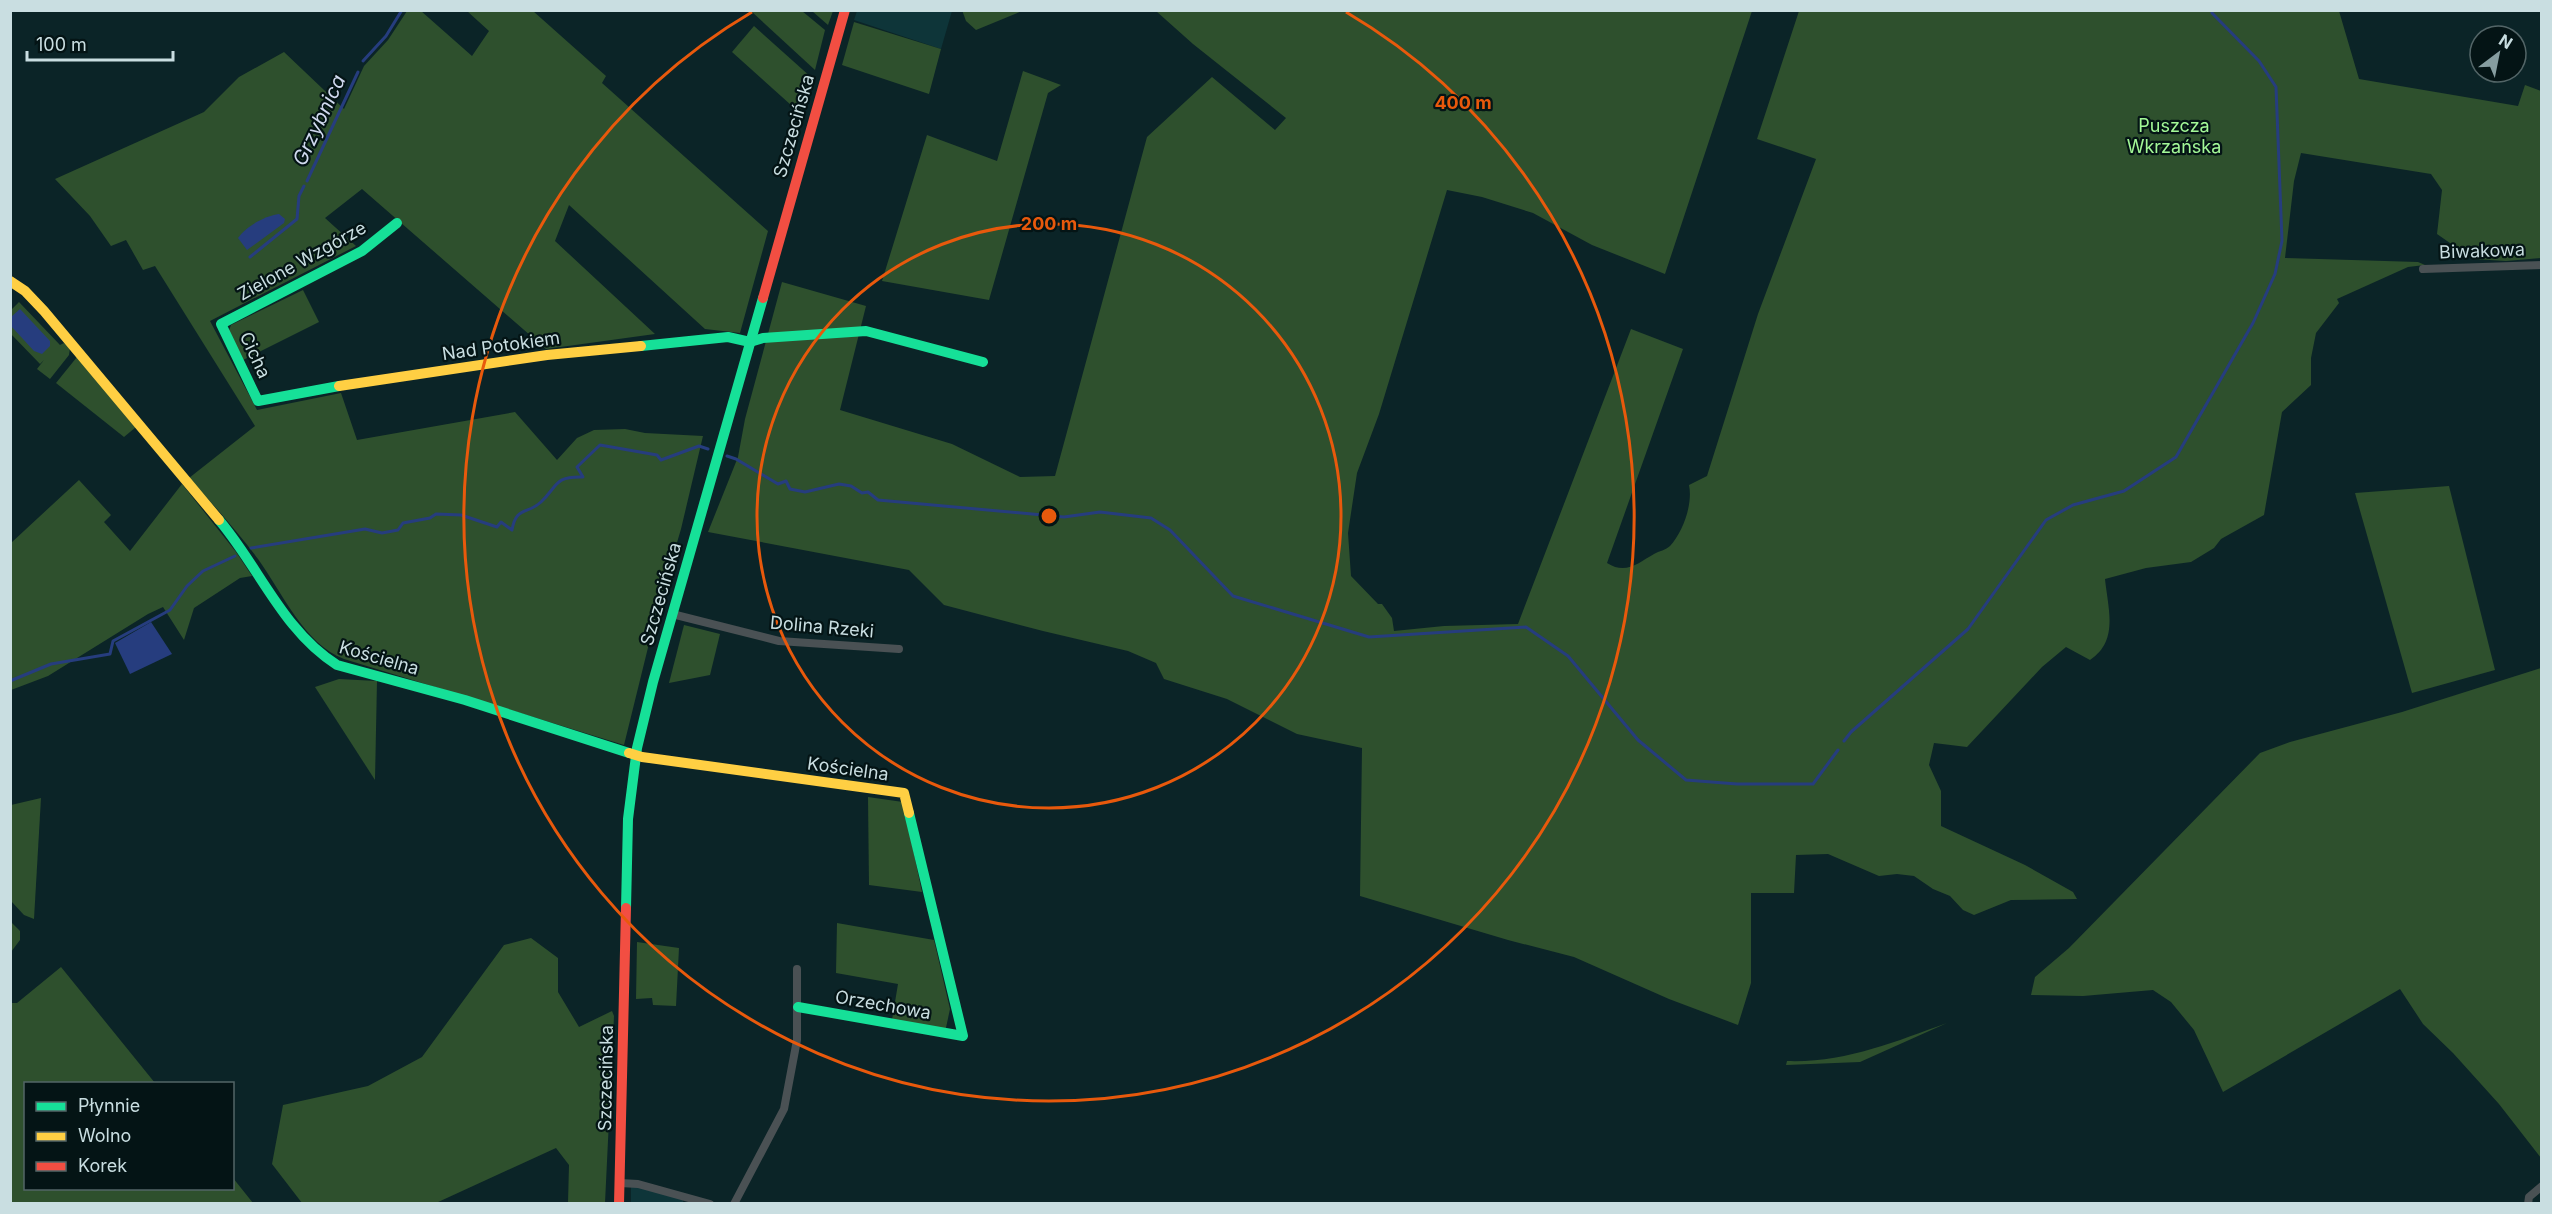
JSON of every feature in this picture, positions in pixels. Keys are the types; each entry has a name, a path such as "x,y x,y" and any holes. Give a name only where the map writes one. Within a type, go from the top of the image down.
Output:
{"street":[{"name":"Szczecińska","path":"619,1203 628,833 636,756 647,705 672,614 845,10"},
{"name":"Zielone Wzgórze","path":"221,324 362,250 397,223"},
{"name":"Biwakowa","path":"2423,268 2541,265"},
{"name":"Kościelna","path":"13,281 80,354 173,468 215,514 287,615 314,650 324,659 338,665 465,700 636,756 904,793 963,1036"},
{"name":"Cicha","path":"221,324 258,401"},
{"name":"Nad Potokiem","path":"258,401 319,389 547,355 728,337 750,342 763,338 866,332 983,362"},
{"name":"Dolina Rzeki","path":"672,614 779,641 899,649"},
{"path":"734,1203 784,1109 797,1040 797,969"},
{"name":"Orzechowa","path":"798,1007 963,1036"},
{"path":"620,1183 638,1184 710,1203"},
{"path":"2528,1200 2541,1186"}],"shaded area":[{"path":"857,10 952,11 941,49 854,20"},
{"path":"631,1183 683,1198 683,1203 631,1204"}],"green space":[{"path":"962,10 1022,11 976,30 966,21"},
{"path":"407,11 421,11 472,56 489,31 467,11 533,11 606,76 602,83 768,231 740,333 705,329 569,205 555,241 655,334 546,349 362,189 325,218 356,246 210,321 257,410 341,393 357,440 515,412 557,460 577,438 594,430 625,429 645,433 703,436 624,745 344,659 317,642 295,616 250,549 189,478 255,426 155,266 143,270 126,240 111,246 90,216 55,179 204,112 239,77 284,52 344,109 364,66 388,40"},
{"path":"751,11 802,11 825,30 815,70"},
{"path":"812,11 833,11 828,25"},
{"name":"Puszcza Wkrzańska","path":"1156,11 1752,11 1665,274 1592,245 1533,213 1482,197 1447,190 1379,414 1357,473 1348,533 1351,576 1378,604 1382,604 1392,618 1394,631 1444,626 1518,624 1631,329 1683,349 1607,563 1620,568 1632,566 1667,549 1675,540 1683,526 1688,509 1689,485 1707,476 1758,314 1816,159 1757,139 1799,11 2339,11 2359,79 2518,106 2525,85 2541,91 2541,258 2506,261 2473,259 2437,234 2442,190 2431,174 2301,153 2294,181 2285,258 2418,262 2425,265 2408,267 2337,299 2339,303 2316,333 2311,358 2311,385 2282,412 2264,515 2221,539 2214,548 2191,562 2146,568 2105,579 2110,624 2105,644 2099,652 2090,660 2066,647 2042,667 1967,747 1934,743 1929,765 1941,791 1941,826 2025,865 2073,892 2077,899 2011,900 1974,915 1963,910 1950,896 1933,889 1914,876 1897,874 1879,876 1828,854 1796,855 1794,893 1751,893 1751,983 1738,1025 1669,999 1574,957 1360,896 1362,748 1297,734 1227,699 1164,679 1156,663 1128,651 944,605 909,570 708,532 738,457 745,419 782,282 866,306 840,410 952,444 1020,477 1055,476 1147,137 1212,77 1275,130 1286,118 1193,44"},
{"path":"854,22 941,49 929,94 842,65"},
{"path":"754,26 812,78 801,114 732,52"},
{"path":"1023,71 1061,85 1048,93 989,300 882,281 927,135 997,161"},
{"path":"303,290 319,322 243,360 228,333 231,325"},
{"path":"19,302 60,345 64,343 70,348 69,355 50,379 37,369 44,360 40,364 11,334 10,311"},
{"path":"77,357 136,427 124,437 56,383"},
{"path":"79,480 111,515 104,522 130,551 182,484 252,576 240,578 194,608 184,640 163,607 48,676 11,690 11,543"},
{"path":"2449,486 2495,670 2412,693 2355,493"},
{"path":"684,625 720,634 710,675 669,683"},
{"path":"2541,668 2541,1158 2499,1104 2423,1024 2400,989 2223,1092 2194,1030 2171,1002 2153,990 2083,996 2031,995 2035,977 2069,948 2260,753 2290,742 2402,712"},
{"path":"339,679 377,681 375,780 315,687"},
{"path":"868,797 903,802 922,892 869,885"},
{"path":"41,798 34,919 24,915 11,901 11,805"},
{"path":"11,922 20,931 20,940 11,952"},
{"path":"837,923 934,940 950,1009 944,1037 891,1026 898,984 836,973"},
{"path":"531,938 558,958 558,992 579,1027 612,1011 614,1016 605,1203 568,1203 569,1165 556,1148 436,1203 302,1203 272,1164 283,1105 368,1086 422,1057 504,945"},
{"path":"637,942 679,948 676,1006 653,1005 652,998 636,999"},
{"path":"61,967 154,1082 24,1082 24,1190 234,1190 234,1179 253,1203 11,1203 11,1003 17,1003"},
{"path":"1947,1023 1860,1062 1786,1065 1787,1061 1829,1059 1869,1050"}],"water":[{"path":"279,214 285,219 284,223 247,250 238,238 241,234 256,222"},
{"path":"20,309 50,341 50,346 42,354 34,351 11,326 11,317"},
{"path":"151,622 172,654 130,674 115,643"}],"waterway":[{"name":"Grzybnica","path":"363,61 386,36 402,10"},
{"path":"1844,741 1851,732 1968,629 2046,520 2073,505 2124,491 2176,457 2253,323 2275,274 2282,241 2276,87 2259,61 2212,13 2212,10"},
{"name":"Grzybnica","path":"307,181 358,72"},
{"name":"Grzybnica","path":"250,257 297,219 299,196 304,186"},
{"path":"251,548 365,529 382,533 398,530 403,523 430,518 436,514 461,515 497,527 501,522 512,530 516,517 541,502 561,480 583,477 577,467 600,445 657,455 661,460 699,446 708,449"},
{"path":"727,456 778,484 786,481 790,489 805,492 839,484 851,486 862,493 868,492 878,500 1064,517 1100,512 1151,518 1170,530 1233,596 1369,637 1526,627 1568,656 1638,740 1686,780 1737,784 1813,784 1838,750"},
{"path":"10,681 51,664 110,654 113,641 170,610 187,586 203,571 235,556"}],"traffic: fast":[{"path":"339,386 258,401 221,324 362,251 397,223"},
{"path":"626,908 628,819 637,748 653,682 763,298"},
{"path":"641,346 728,337 750,342 763,338 866,331 983,362"},
{"path":"219,520 286,617 301,635 337,665 465,700 629,753"},
{"path":"798,1007 963,1036 909,813"}],"traffic: slow":[{"path":"10,281 25,291 44,311 219,520"},
{"path":"339,386 547,355 641,346"},
{"path":"629,753 642,757 904,793 909,813"}],"traffic: jam":[{"path":"763,298 845,10"},
{"path":"619,1204 626,908"}]}
